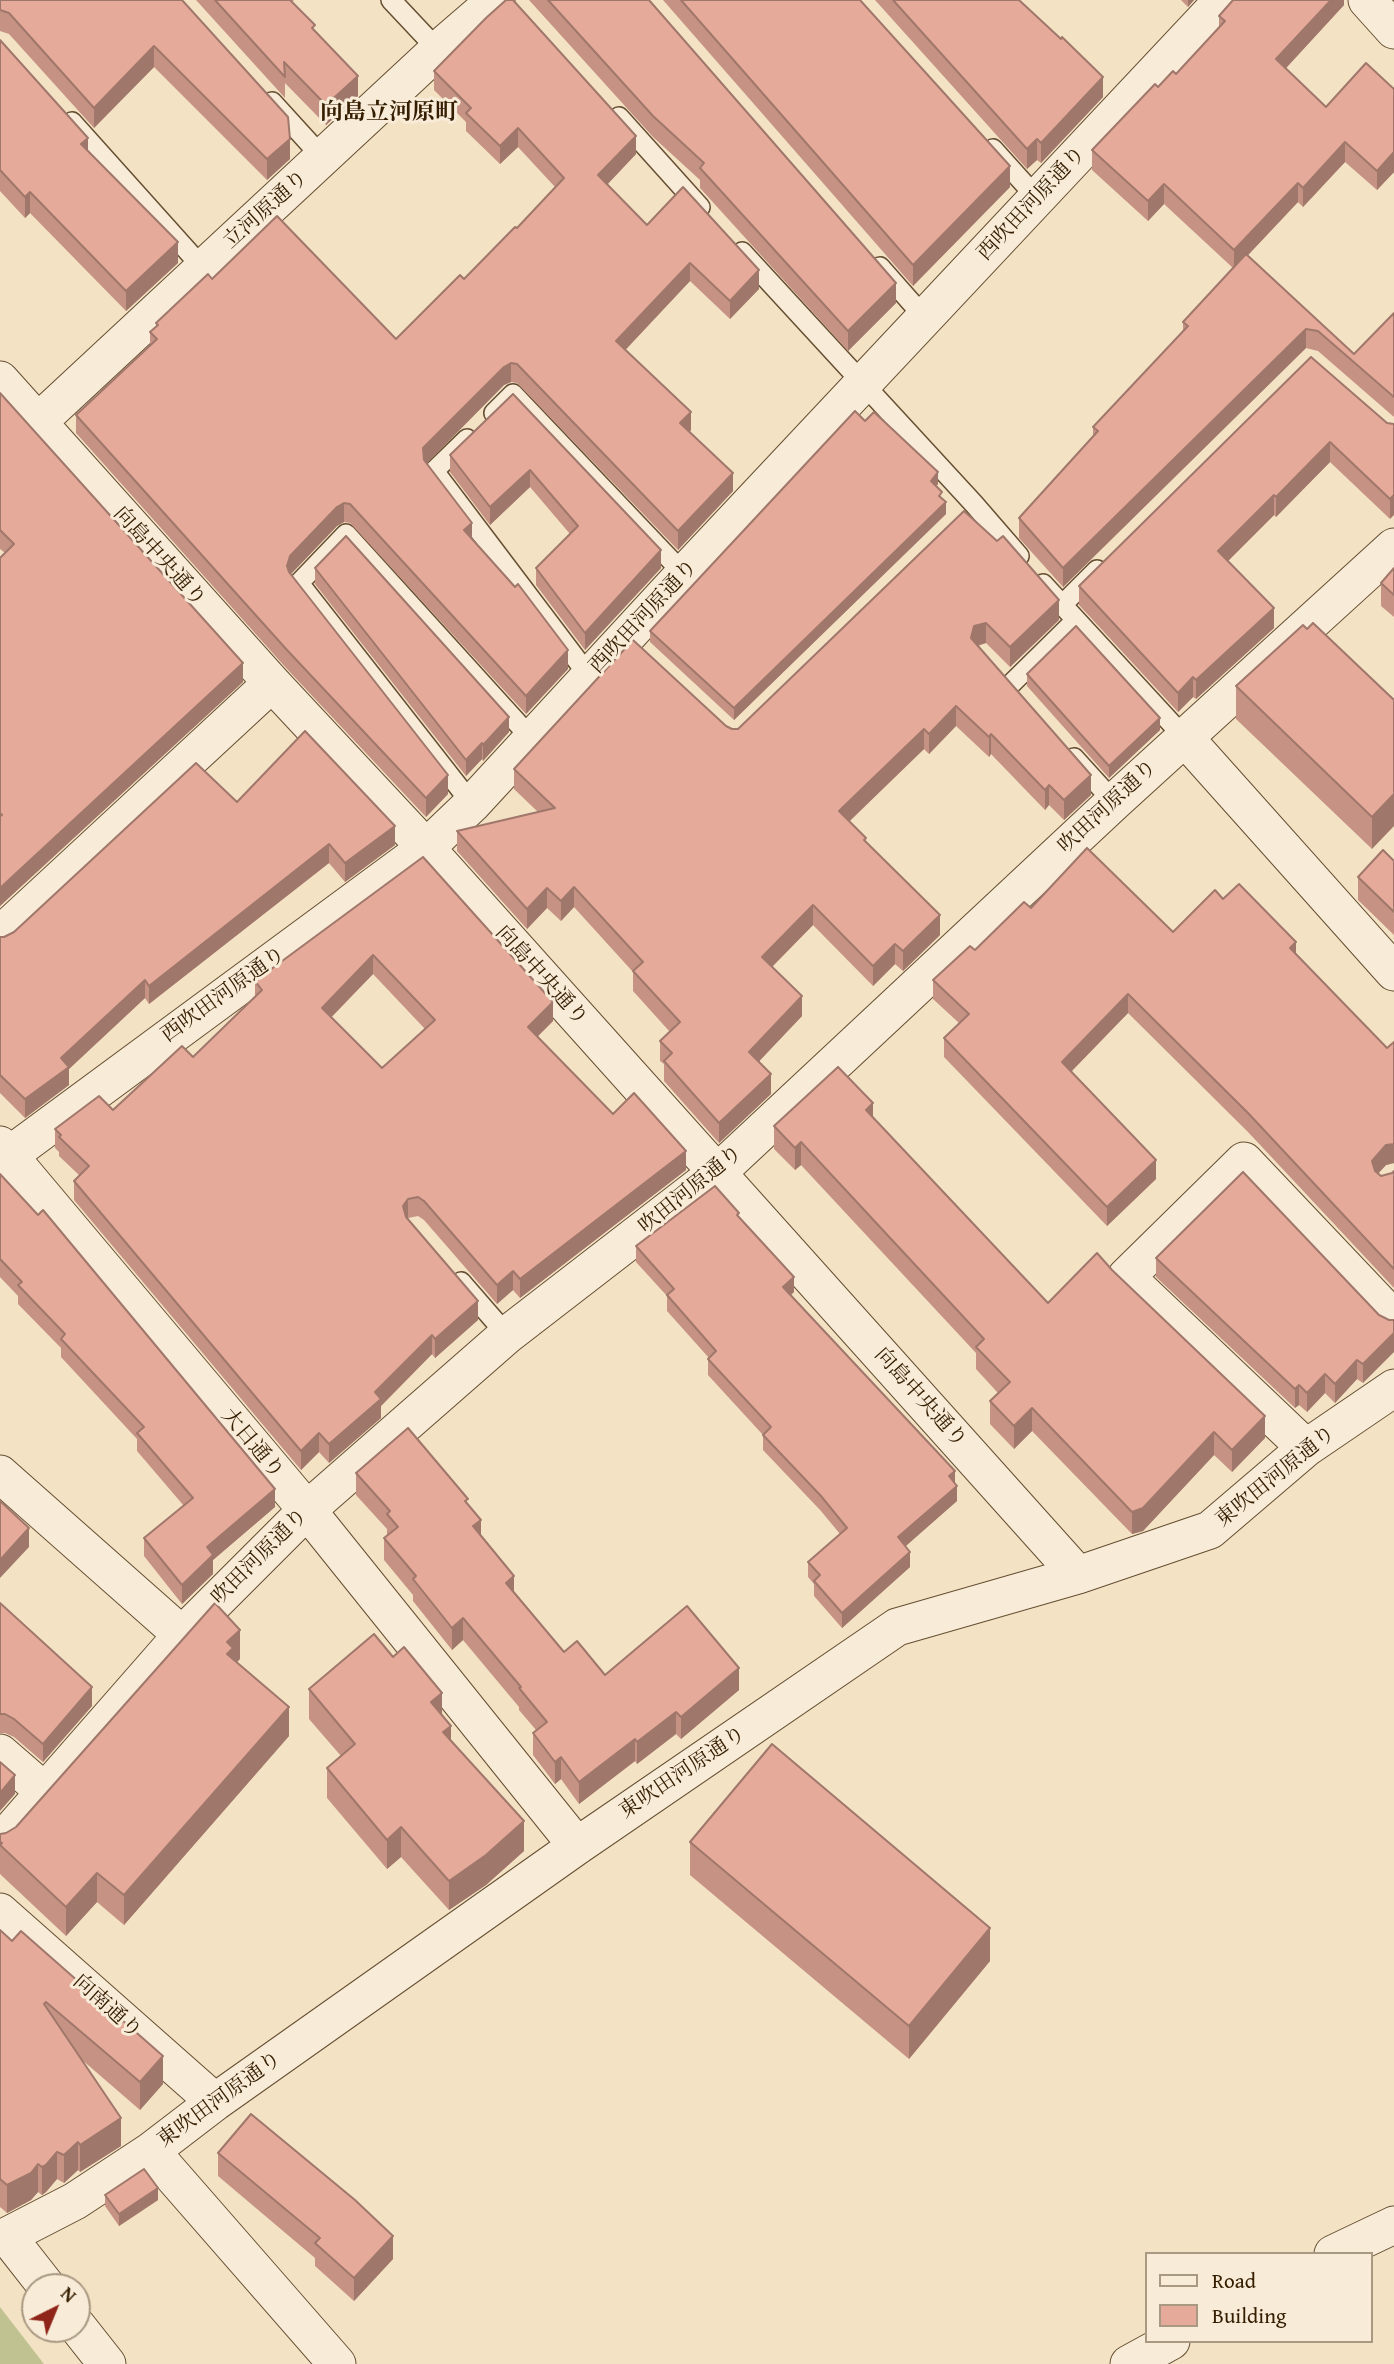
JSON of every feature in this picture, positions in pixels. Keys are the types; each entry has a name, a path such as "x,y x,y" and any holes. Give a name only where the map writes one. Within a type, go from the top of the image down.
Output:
{"street":[{"name":"立河原通り","path":"38,422 202,267 496,0"},
{"name":"西吹田河原通り","path":"3,1153 426,848 472,804 589,676 631,641 684,574 1223,0"},
{"path":"1367,0 1394,30"},
{"name":"向島中央通り","path":"0,380 272,683 426,848 1078,1575"},
{"name":"吹田河原通り","path":"0,1843 182,1635 307,1510 507,1335 718,1172 1184,737 1394,547"},
{"path":"0,936 272,683"},
{"path":"1184,737 1394,972"},
{"name":"大日通り","path":"3,1153 307,1510 577,1846"},
{"path":"1306,1448 1126,1277 1244,1161 1394,1319"},
{"name":"東吹田河原通り","path":"3,2237 75,2201 151,2151 215,2102 577,1846 897,1626 1078,1575 1210,1530 1306,1448 1394,1388"},
{"path":"0,1474 182,1635"},
{"path":"0,1753 45,1792"},
{"name":"向南通り","path":"0,1912 215,2102"},
{"path":"151,2151 337,2364"},
{"path":"1337,2252 1394,2225"},
{"path":"3,2237 35,2273"},
{"path":"90,2343 107,2364"},
{"path":"1129,2364 1167,2343"}],"lane":[{"path":"391,0 438,50"},
{"path":"260,89 323,158"},
{"path":"605,102 863,386 969,509 1184,737"},
{"path":"55,104 202,267"},
{"path":"984,139 1037,198"},
{"path":"871,256 925,318"},
{"path":"589,676 434,471 513,394 684,574"},
{"path":"472,804 299,583 346,534 531,738"},
{"path":"1062,605 1111,556"},
{"path":"1010,685 1076,621"},
{"path":"1062,743 1114,802"},
{"path":"448,1267 507,1335"}],"green space":[{"path":"0,2307 21,2334 21,2343 28,2343 44,2364 0,2364"}],"building":[{"path":"0,0 182,0 288,117 290,139 267,159 154,46 94,108 9,13 0,10"},
{"path":"215,0 290,0 315,25 312,28 358,76 326,105 284,62 285,77"},
{"path":"506,0 513,0 636,136 598,175 647,225 683,187 759,270 730,301 690,263 616,341 691,412 680,423 733,473 678,531 517,364 511,363 504,367 423,448 424,460 472,523 464,530 515,587 518,584 568,650 526,696 350,504 344,503 337,507 290,556 287,566 289,572 448,775 426,798 287,650 76,415 157,339 150,332 158,325 156,323 208,274 212,279 277,216 396,339 460,275 464,279 515,227 517,228 564,178 518,128 500,146 466,113 471,108 434,71"},
{"path":"548,0 649,0 896,283 848,331 700,168 704,163 653,116"},
{"path":"681,0 860,0 1010,166 913,265"},
{"path":"893,0 1019,0 1103,77 1041,143 1037,139 1027,149"},
{"path":"1233,0 1331,0 1276,59 1326,107 1366,63 1394,89 1394,152 1377,171 1345,142 1303,188 1298,183 1234,250 1164,184 1148,201 1092,150 1155,84 1158,87 1173,71 1176,74 1225,21 1219,16"},
{"path":"0,40 88,138 81,144 178,242 126,291 30,192 25,197 0,170"},
{"path":"1246,254 1354,354 1394,313 1394,397 1318,331 1306,329 1063,568 1019,518 1098,431 1093,427 1188,326 1183,322"},
{"path":"1311,357 1387,423 1394,424 1394,495 1390,499 1330,442 1218,551 1274,608 1196,680 1193,677 1178,693 1079,586"},
{"path":"0,393 243,663 0,888 0,558 14,544 0,530"},
{"path":"513,394 661,550 585,633 536,568 578,526 530,470 490,507 450,455"},
{"path":"855,411 865,421 874,412 938,472 931,481 942,492 939,496 946,502 734,708 650,631"},
{"path":"964,511 997,541 1003,536 1059,600 1010,647 986,623 974,626 971,638 1091,775 1064,800 1049,785 1045,790 991,734 989,737 956,706 929,734 924,729 839,811 866,838 864,840 940,915 903,951 895,944 873,966 813,905 762,957 802,996 749,1052 771,1074 719,1123 664,1061 672,1053 660,1041 680,1022 633,971 643,962 574,887 561,901 547,888 527,909 457,831 555,808 514,769 633,640 726,726 738,729"},
{"path":"346,536 509,717 466,760 315,568"},
{"path":"1394,568 1394,595 1381,583"},
{"path":"1313,623 1394,700 1394,794 1372,817 1236,686 1303,625 1307,629"},
{"path":"1076,626 1160,718 1109,766 1027,674"},
{"path":"305,731 395,826 345,863 329,844 149,986 145,980 61,1058 69,1067 25,1099 0,1075 0,937 14,932 196,763 237,802"},
{"path":"1087,848 1173,932 1215,890 1223,899 1239,884 1296,942 1290,948 1387,1048 1394,1042 1394,1144 1386,1145 1372,1161 1375,1171 1381,1176 1394,1171 1394,1269 1248,1113 1128,994 1062,1062 1156,1160 1107,1207 944,1038 969,1014 933,980 970,946 975,950 1024,902 1031,908"},
{"path":"1383,850 1394,861 1394,912 1358,877"},
{"path":"423,857 553,1002 528,1027 613,1114 634,1093 686,1151 520,1279 513,1271 497,1285 424,1201 418,1197 408,1199 403,1206 406,1217 478,1301 435,1339 432,1335 375,1392 381,1399 329,1444 319,1433 301,1451 74,1181 89,1166 59,1137 61,1135 55,1129 99,1096 113,1110 182,1046 193,1057 262,990 255,981","holes":["373,955 435,1020 382,1068 322,1008"]},
{"path":"838,1067 873,1103 866,1110 1048,1303 1097,1253 1265,1416 1232,1450 1214,1432 1143,1508 1132,1512 1032,1408 1014,1426 990,1401 1010,1382 976,1347 984,1339 801,1142 795,1148 774,1126"},
{"path":"1243,1172 1379,1315 1394,1320 1394,1333 1363,1364 1357,1360 1335,1384 1325,1374 1307,1393 1299,1385 1295,1389 1156,1258"},
{"path":"0,1174 38,1215 43,1210 275,1489 207,1547 213,1555 182,1585 144,1538 193,1498 137,1433 144,1427 61,1339 65,1334 18,1285 22,1282 0,1259"},
{"path":"715,1186 739,1213 737,1215 794,1277 783,1287 955,1471 949,1476 957,1486 898,1537 910,1552 842,1613 814,1581 820,1575 808,1562 847,1528 821,1496 763,1435 771,1427 708,1359 716,1351 667,1295 674,1289 636,1246"},
{"path":"408,1428 468,1499 465,1501 481,1520 473,1526 514,1576 506,1583 564,1652 577,1641 605,1675 687,1606 739,1668 681,1717 676,1712 579,1782 561,1757 555,1762 533,1733 547,1722 519,1688 521,1687 463,1618 452,1628 413,1579 416,1576 384,1538 398,1527 387,1514 390,1511 356,1473"},
{"path":"0,1501 29,1528 0,1560"},
{"path":"0,1603 92,1687 43,1744 14,1719 0,1714"},
{"path":"215,1603 240,1630 227,1642 233,1648 227,1654 289,1707 124,1895 97,1873 66,1907 0,1845 0,1834 16,1827"},
{"path":"374,1634 393,1657 404,1647 442,1693 431,1702 451,1726 443,1732 524,1821 486,1855 449,1881 401,1827 387,1840 327,1768 355,1744 309,1689"},
{"path":"772,1744 990,1928 909,2026 690,1842"},
{"path":"0,1762 15,1775 0,1793"},
{"path":"0,1930 12,1941 21,1931 163,2056 140,2082 46,2002 44,2004 121,2118 80,2145 78,2142 64,2155 57,2152 46,2165 42,2167 38,2164 31,2173 7,2185 0,2179"},
{"path":"251,2114 355,2200 393,2236 354,2278 315,2243 320,2238 218,2153"},
{"path":"144,2169 158,2188 119,2214 105,2195"}],"district":[{"name":"向島立河原町","path":"389,113"}]}
